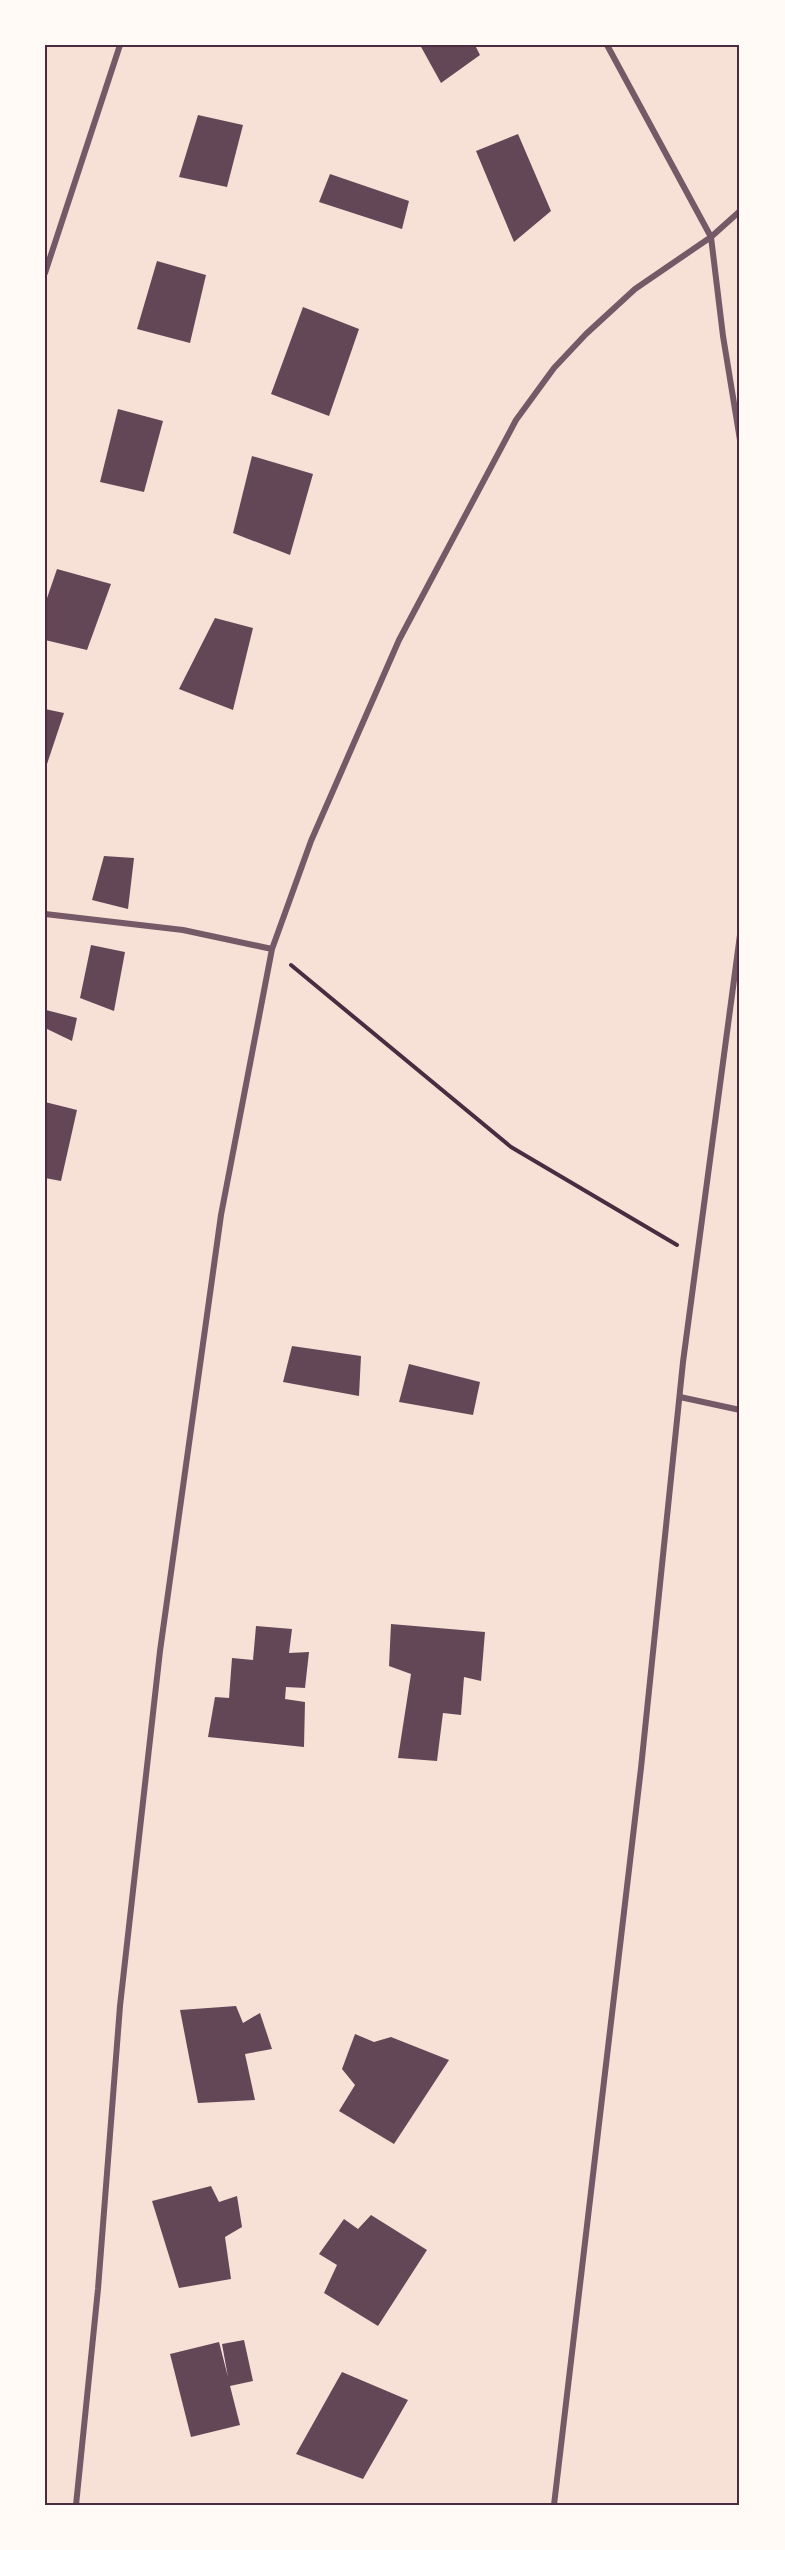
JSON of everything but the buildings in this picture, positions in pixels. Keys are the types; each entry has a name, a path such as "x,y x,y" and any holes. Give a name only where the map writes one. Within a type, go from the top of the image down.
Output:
{"street":[{"path":"45,273 120,45"},
{"path":"607,45 711,237 723,336 740,440"},
{"path":"76,2505 98,2289 120,2006 160,1651 221,1215 272,949 311,841 399,640 516,420 554,368 586,334 635,289 711,237 740,211"},
{"path":"45,914 183,930 272,949"},
{"path":"554,2505 641,1768 680,1397 740,934"},
{"path":"680,1397 740,1410"}],"path":[{"path":"272,949 511,1147 699,1257"}]}
